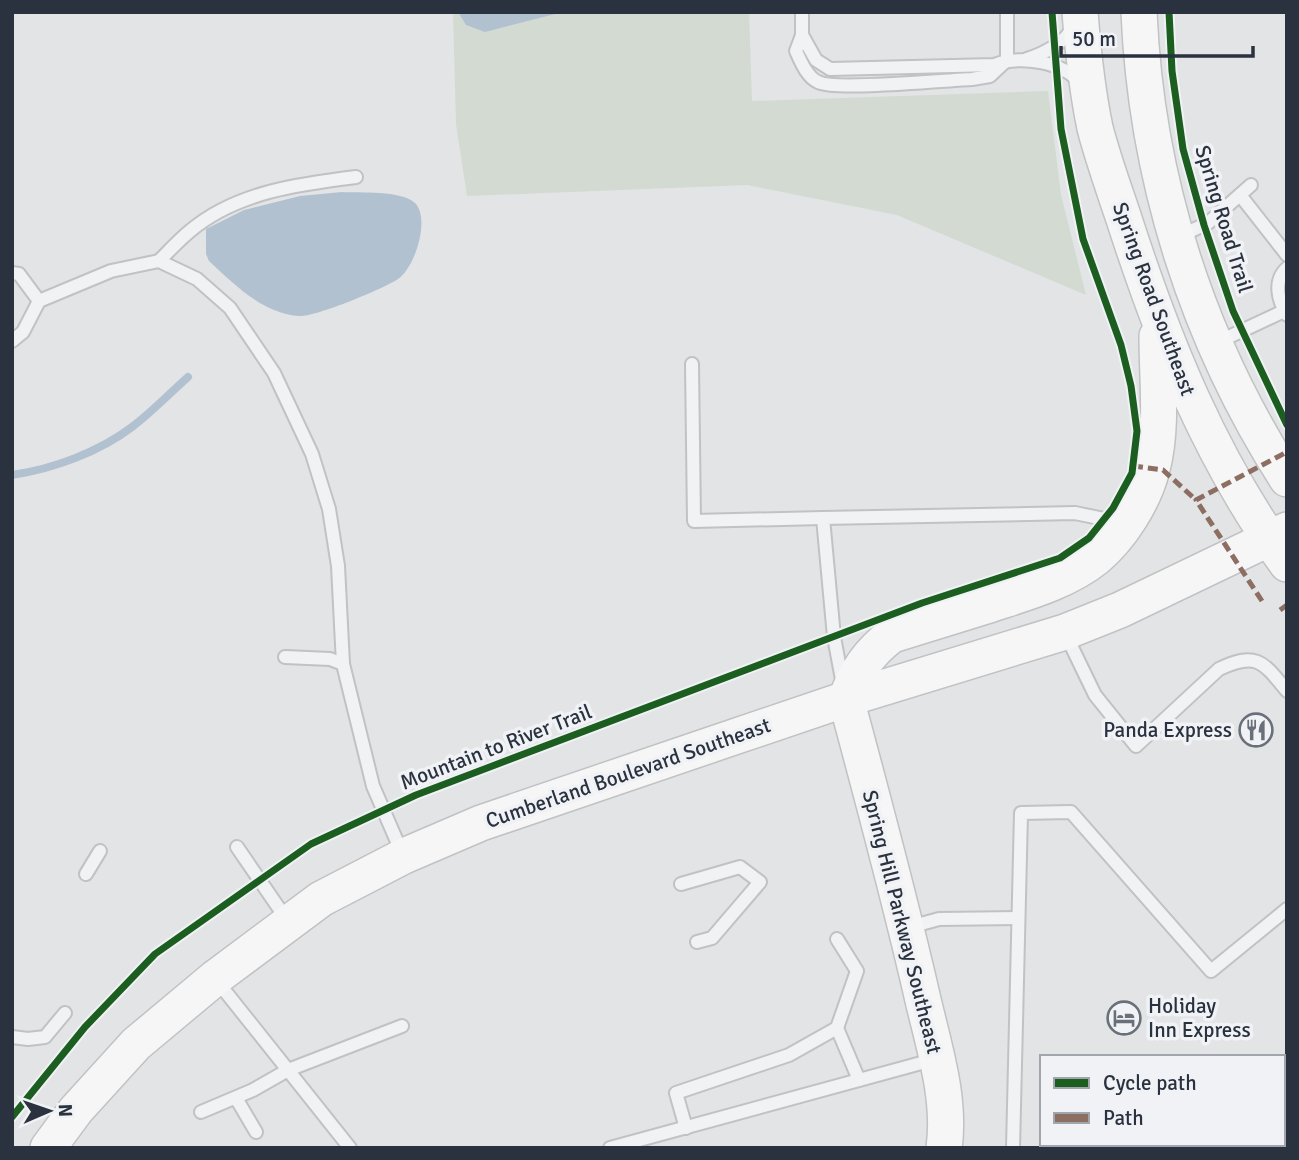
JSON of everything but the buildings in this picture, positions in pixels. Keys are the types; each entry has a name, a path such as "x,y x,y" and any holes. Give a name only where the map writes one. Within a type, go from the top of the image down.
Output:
{"main road":[{"name":"Spring Road Southeast","path":"1079,12 1089,95 1108,174 1157,318 1192,403 1211,441 1281,544"},
{"name":"Spring Road Southeast","path":"1139,12 1145,94 1162,186 1176,238 1214,344 1245,408 1287,479"},
{"path":"846,699 865,660 892,635 1024,594 1064,577 1096,558 1122,529 1144,492 1152,469 1157,440 1157,318"},
{"name":"Cumberland Boulevard Southeast","path":"48,1148 76,1110 136,1044 215,978 321,899 404,856 481,823 846,699 1065,632 1281,544"},
{"name":"Spring Hill Parkway Southeast","path":"846,699 937,1059 946,1115 944,1148"}],"lane":[{"path":"802,12 802,35 796,51 804,69 818,83 842,85 972,79 990,76 1007,60 1023,60 1047,64 1077,79 1089,95"},
{"path":"1007,12 1007,60"},
{"path":"1023,60 1047,51 1071,32 1079,12"},
{"path":"12,341 23,332 39,301 111,271 159,261 190,230 223,210 254,196 307,183 356,177"},
{"path":"1176,238 1208,223 1251,186"},
{"path":"1240,195 1287,255"},
{"path":"159,261 197,279 230,308 274,373 312,454 329,509 338,566 343,664 373,786 404,856"},
{"path":"1214,344 1285,313 1278,293 1280,274 1287,268"},
{"path":"12,273 19,274 39,301"},
{"path":"692,364 694,521 1075,513 1104,519 1122,529"},
{"path":"823,518 834,637 846,699"},
{"path":"1065,632 1095,695 1136,746 1219,669 1230,664 1250,659 1261,662 1287,691"},
{"path":"285,657 330,659 343,664"},
{"path":"1013,1148 1021,813 1071,813 1211,971 1287,909"},
{"path":"237,847 289,923"},
{"path":"86,874 100,851"},
{"path":"681,884 740,867 760,882 712,938 697,942"},
{"path":"906,928 939,919 1018,918"},
{"path":"686,1128 676,1093 789,1055 837,1028 857,971 837,939"},
{"path":"215,978 350,1148"},
{"path":"12,1037 45,1037 65,1013"},
{"path":"201,1112 253,1090 288,1070 402,1026"},
{"path":"837,1028 859,1080"},
{"path":"610,1148 937,1059"},
{"path":"236,1098 256,1132"}],"shaded area":[{"path":"453,12 749,12 752,101 1048,91 1061,195 1086,295 897,215 747,185 467,196 456,124"}],"water":[{"path":"458,12 563,12 485,32 466,25"},
{"path":"342,192 400,196 415,203 420,210 421,231 415,255 398,279 348,302 298,316 260,303 209,261 206,254 206,229 244,210 300,196"}],"waterway":[{"path":"12,475 59,464 105,444 139,421 188,377"}],"marked path":[{"path":"1262,601 1196,500 1287,452"},
{"path":"1133,466 1163,470 1196,500"},
{"path":"1280,610 1287,605"}],"cycle path":[{"name":"Mountain to River Trail","path":"12,1117 85,1027 155,954 311,844 416,795 922,603 1060,558 1089,538 1113,508 1132,473 1137,431 1131,386 1121,345 1083,239 1061,129 1052,12"},
{"name":"Spring Road Trail","path":"1169,12 1172,71 1183,149 1204,225 1233,311 1287,425"}],"place":[{"name":"Panda Express","path":"1256,730"},
{"name":"Holiday Inn Express","path":"1124,1018"}]}
